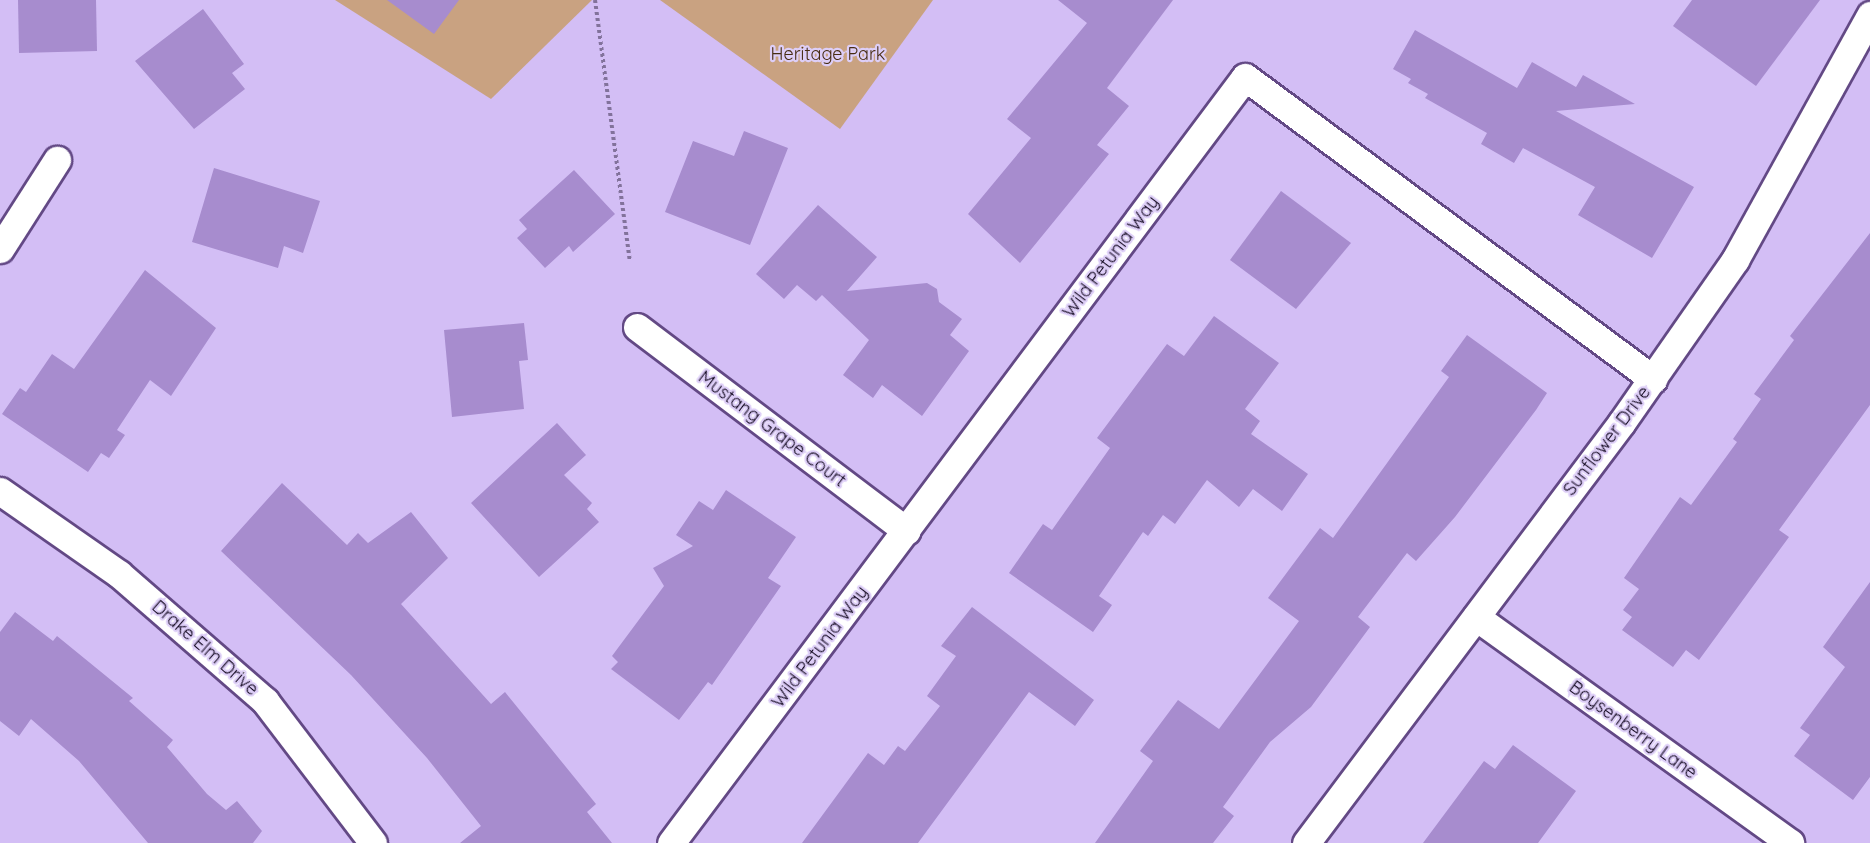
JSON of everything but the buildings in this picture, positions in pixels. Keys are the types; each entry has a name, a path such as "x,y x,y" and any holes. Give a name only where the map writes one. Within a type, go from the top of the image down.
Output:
{"street":[{"name":"Sunflower Drive","path":"1306,843 1653,379 1735,260 1870,15"},
{"name":"Wild Petunia Way","path":"671,843 1245,77 1653,379"},
{"path":"0,249 57,160"},
{"name":"Mustang Grape Court","path":"637,327 907,531"},
{"name":"Drake Elm Drive","path":"0,492 119,574 265,701 373,843"},
{"name":"Boysenberry Lane","path":"1476,618 1790,843"}],"path":[{"path":"595,0 630,261"}],"green space":[{"path":"335,0 592,0 491,99"},
{"name":"Heritage Park","path":"660,0 933,0 840,129"}]}
